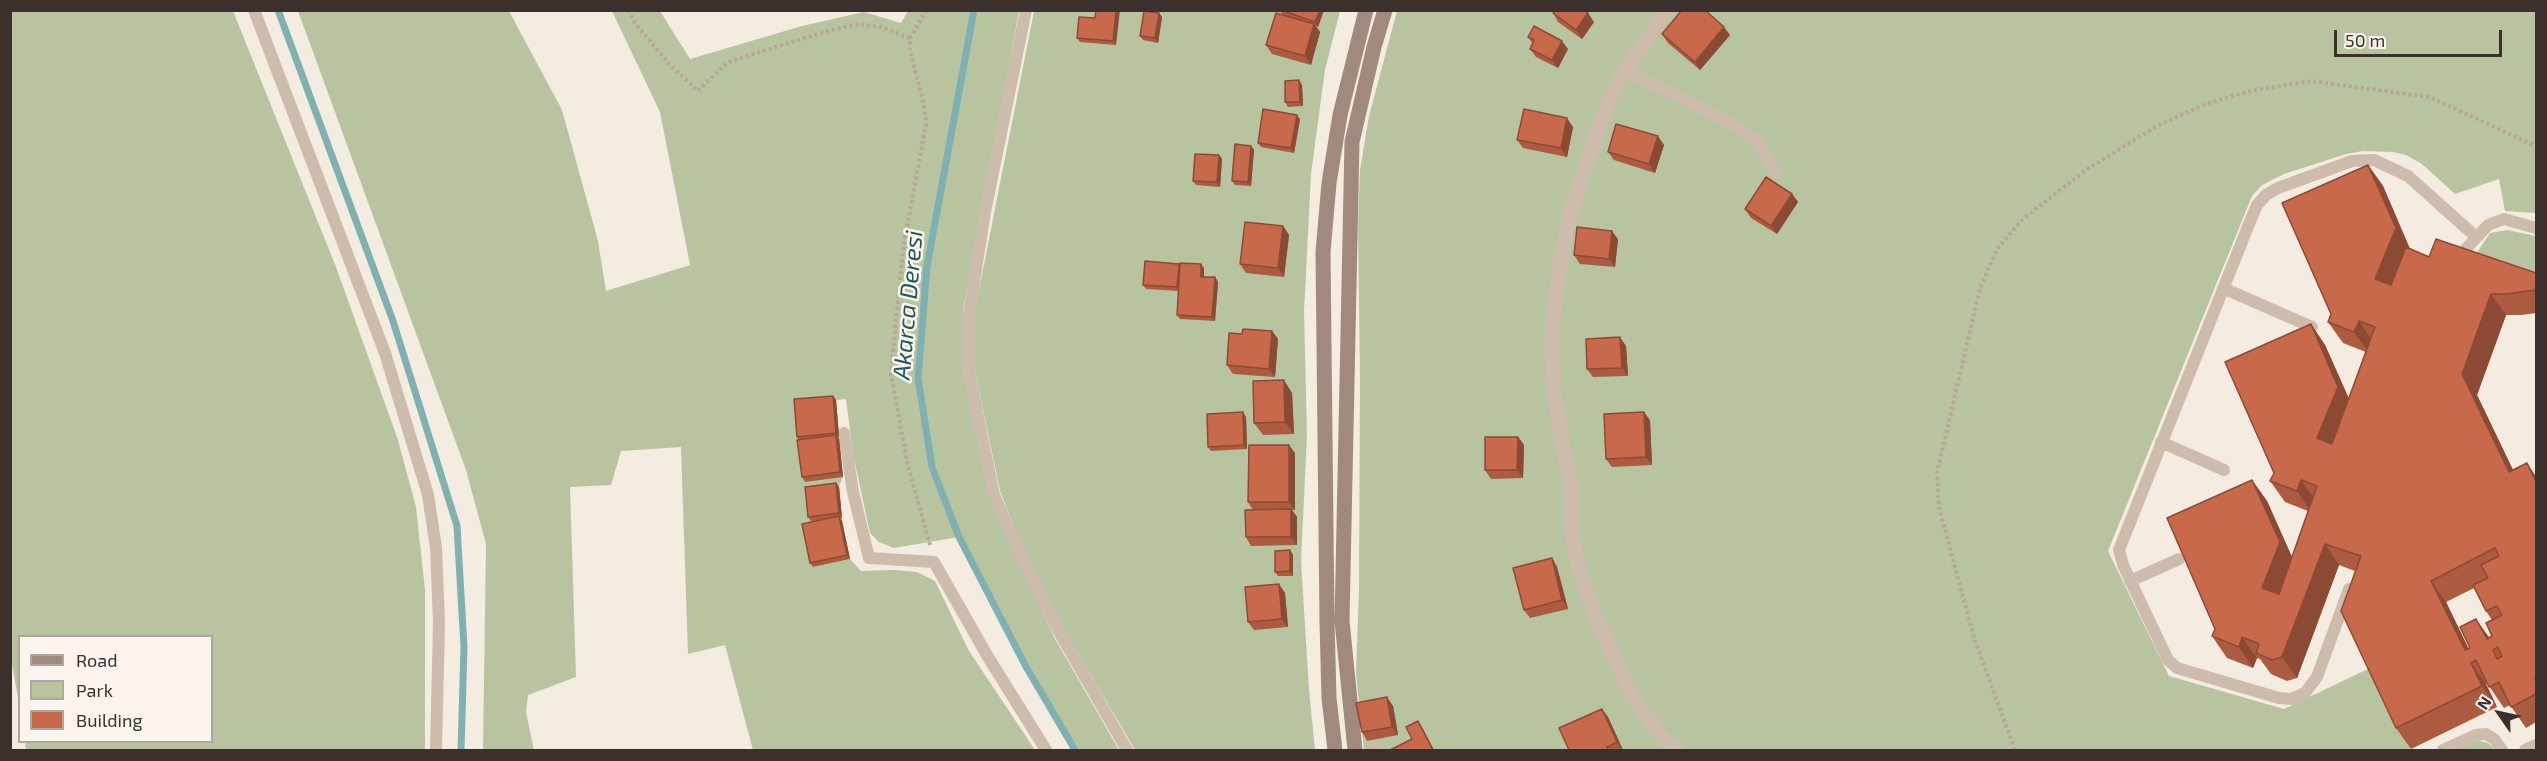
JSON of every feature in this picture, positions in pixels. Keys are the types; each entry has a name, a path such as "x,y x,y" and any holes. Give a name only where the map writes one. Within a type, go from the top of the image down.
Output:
{"main road":[{"path":"1335,750 1329,698 1327,621 1323,252 1329,183 1340,115 1366,10"},
{"path":"1355,750 1342,621 1352,142 1385,10"}],"street":[{"path":"1667,10 1625,71 1604,112 1570,215 1559,268 1552,332 1554,393 1571,481 1571,528 1577,563 1596,618 1633,699 1664,740 1677,750"}],"lane":[{"path":"254,10 385,353 428,495 436,548 439,622 436,750"},
{"path":"1026,10 985,212 970,303 969,372 994,495 1058,630 1127,750"},
{"path":"1625,71 1741,129 1757,142 1775,172"},
{"path":"2349,589 2317,677 2305,693 2291,699 2279,698 2177,668 2168,660 2130,581 2119,550 2257,205 2266,195 2278,188 2352,161 2374,160 2408,176 2475,236"},
{"path":"2464,251 2475,236 2488,225 2504,219 2536,228"},
{"path":"2223,288 2312,327"},
{"path":"844,433 853,492 869,558 934,562 988,657 1046,750"},
{"path":"2161,442 2224,470"},
{"path":"2130,581 2179,559"},
{"path":"2443,750 2476,735 2486,734 2494,739 2502,750"},
{"path":"2525,750 2536,745"}],"path":[{"path":"628,10 635,23 668,63 698,91 728,62 831,30 859,24 881,27 910,38"},
{"path":"927,10 910,38 910,51 924,105 926,124 903,249 891,373 907,462 934,562"},
{"path":"2015,750 1974,638 1940,507 1938,473 1980,288 1998,248 2023,219 2086,170 2155,127 2203,105 2249,91 2311,81 2429,97 2536,146"}],"green space":[{"path":"11,10 233,11 336,267 398,440 416,507 425,590 425,750 26,750 25,743 213,743 213,635 18,635 18,698 10,652"},
{"path":"298,11 509,11 562,110 598,241 606,291 690,265 660,112 612,11 660,11 690,59 802,26 864,12 901,23 908,11 1019,11 963,310 963,372 989,496 1054,637 1119,750 1075,750 1025,665 959,537 894,548 879,542 870,533 853,454 846,399 836,400 843,476 839,487 842,521 805,529 813,567 850,559 861,571 917,572 935,581 969,651 1035,750 753,750 725,645 688,654 681,447 621,451 611,485 570,487 576,677 528,695 526,712 534,750 483,750 486,544 466,470"},
{"path":"1034,11 1340,11 1325,70 1311,174 1304,312 1307,435 1301,560 1315,750 1135,750 1065,631 1025,554 1000,491 975,371 975,310"},
{"path":"1397,11 2536,11 2536,213 2505,211 2499,179 2455,194 2422,164 2406,155 2393,152 2363,151 2346,154 2284,174 2262,185 2252,196 2108,551 2169,676 2284,709 2368,669 2411,750 1364,750 1356,673 1359,590 1358,224 1360,170 1369,116"},
{"path":"2507,230 2536,236 2536,289 2468,266 2490,233"},
{"path":"2475,740 2488,743 2495,750 2455,750"}],"building":[{"path":"1096,10 1116,10 1113,41 1077,38 1079,17 1095,18"},
{"path":"1281,10 1320,10 1315,22"},
{"path":"1555,10 1584,10 1588,13 1576,30 1553,13"},
{"path":"1682,10 1705,10 1724,27 1695,62 1662,34"},
{"path":"1144,11 1159,13 1155,38 1140,36"},
{"path":"1276,13 1314,24 1305,56 1266,45"},
{"path":"1534,26 1562,41 1552,60 1530,49 1534,40 1528,37"},
{"path":"1299,80 1300,102 1285,102 1285,81"},
{"path":"1263,109 1297,115 1291,148 1258,143"},
{"path":"1524,109 1567,118 1561,148 1517,140"},
{"path":"1616,124 1658,136 1649,164 1608,152"},
{"path":"1235,144 1251,146 1248,182 1232,181"},
{"path":"1195,154 1219,155 1217,182 1193,181"},
{"path":"2368,165 2396,228 2375,279 2391,285 2406,247 2429,257 2436,239 2536,273 2536,290 2491,294 2462,374 2509,472 2527,463 2536,482 2536,694 2511,707 2499,682 2489,687 2476,660 2471,663 2482,686 2396,728 2341,611 2361,556 2325,544 2282,657 2272,660 2256,653 2259,644 2242,637 2239,647 2212,636 2215,629 2167,518 2252,480 2280,542 2262,588 2279,594 2317,486 2301,480 2297,491 2270,481 2274,473 2225,362 2311,324 2338,387 2317,438 2332,444 2375,327 2359,321 2354,332 2328,322 2331,314 2282,203","holes":["2495,548 2499,556 2481,565 2488,578 2473,585 2486,611 2497,606 2502,615 2486,623 2492,636 2487,639 2476,619 2460,627 2470,648 2465,650 2431,581","2498,647 2502,656 2497,659 2493,650"]},
{"path":"1766,177 1792,194 1771,226 1745,209"},
{"path":"1245,222 1283,226 1278,268 1240,264"},
{"path":"1577,227 1612,231 1609,259 1574,255"},
{"path":"1145,261 1179,264 1177,287 1143,285"},
{"path":"1180,263 1201,264 1201,277 1215,277 1212,317 1177,315"},
{"path":"1243,329 1272,331 1269,369 1227,365 1229,333 1242,334"},
{"path":"1620,337 1622,368 1587,369 1586,339"},
{"path":"1284,380 1285,422 1254,423 1253,381"},
{"path":"833,396 836,433 797,437 794,399"},
{"path":"1243,412 1244,445 1208,447 1207,414"},
{"path":"1644,412 1646,457 1606,459 1604,414"},
{"path":"836,435 840,472 802,477 797,440"},
{"path":"1485,437 1518,437 1517,470 1485,470"},
{"path":"1249,445 1289,445 1289,502 1248,502"},
{"path":"836,483 839,513 808,517 805,487"},
{"path":"1291,509 1291,537 1246,537 1245,510"},
{"path":"839,516 847,555 810,563 802,524"},
{"path":"1290,550 1290,571 1275,572 1275,551"},
{"path":"1552,558 1562,600 1524,610 1513,568"},
{"path":"1279,584 1282,619 1248,622 1245,587"},
{"path":"1387,697 1392,727 1362,732 1356,703"},
{"path":"1602,709 1617,742 1607,747 1608,750 1569,750 1559,728"},
{"path":"1418,721 1433,750 1390,750 1412,739 1406,727"}],"waterway":[{"path":"278,10 393,321 457,526 464,647 461,750"},
{"name":"Akarca Deresi","path":"974,10 927,266 918,378 932,467 959,537 1025,665 1075,750"}]}
